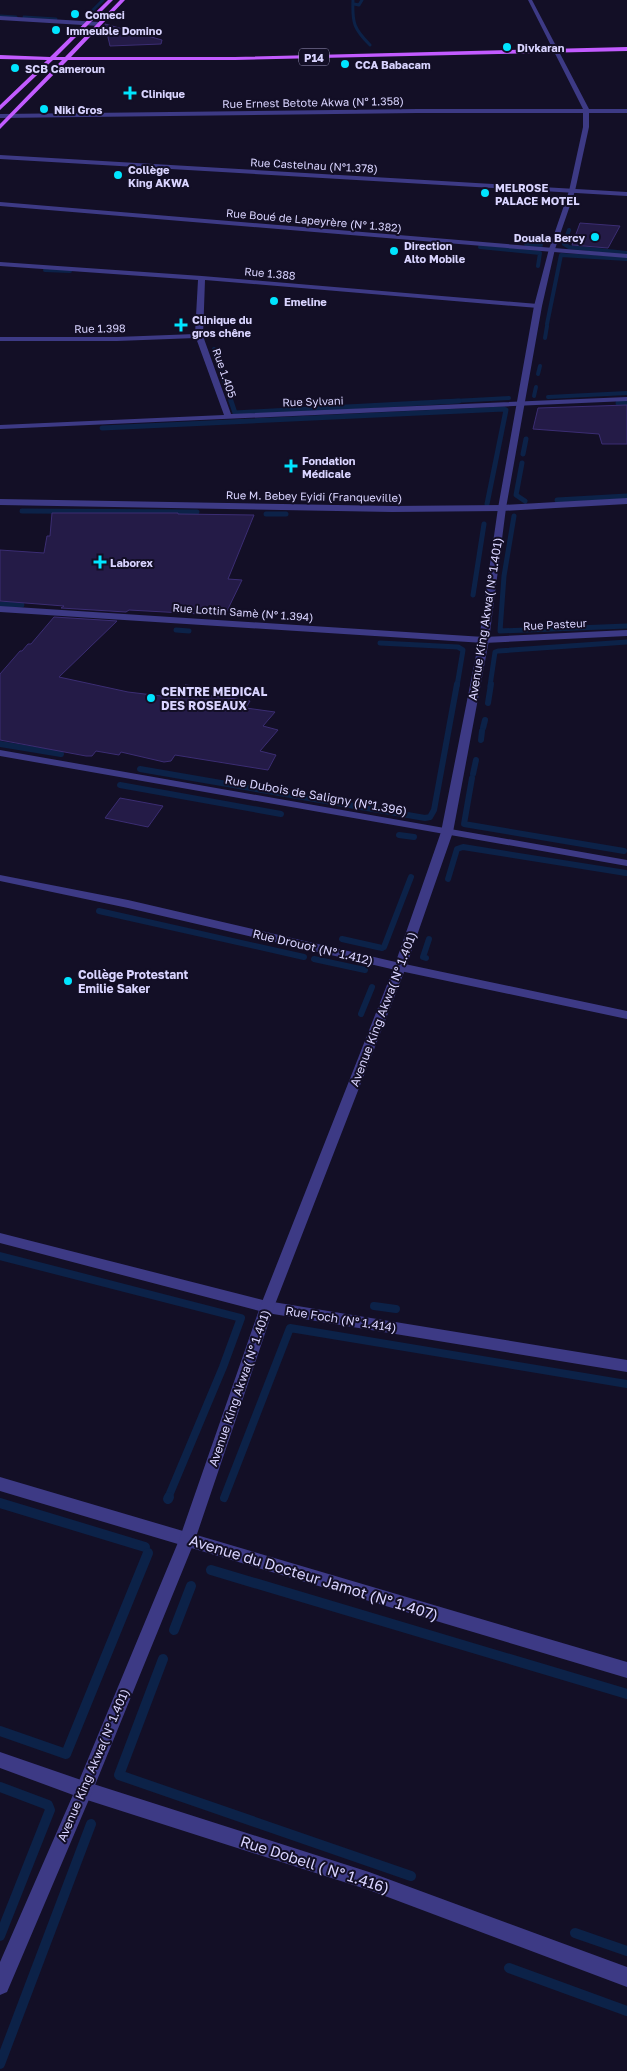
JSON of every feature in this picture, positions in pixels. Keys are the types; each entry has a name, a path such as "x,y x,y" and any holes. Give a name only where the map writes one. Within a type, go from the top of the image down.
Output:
{"main road":[{"path":"0,108 110,0"},
{"path":"0,127 123,0"},
{"name":"P14","path":"0,61 323,62 627,49"},
{"name":"P14","path":"558,52 627,53"},
{"name":"P14","path":"0,57 49,61"}],"street":[{"name":"Avenue King Akwa( N° 1.401)","path":"0,1984 84,1790 187,1540 267,1307 400,967 447,832 484,640 502,508 538,306 552,249 572,191 586,127 586,110 530,0"},
{"path":"0,18 99,24"},
{"name":"Rue Ernest Betote Akwa (N° 1.358)","path":"0,116 627,111"},
{"name":"Rue Castelnau (N°1.378)","path":"0,157 627,194"},
{"name":"Rue Boué de Lapeyrère (N° 1.382)","path":"0,204 627,256"},
{"name":"Rue 1.388","path":"0,264 202,278 538,306"},
{"name":"Rue 1.405","path":"202,278 199,336 228,416"},
{"name":"Rue 1.398","path":"0,339 116,339 199,336"},
{"name":"Rue Sylvani","path":"0,427 627,398"},
{"name":"Rue M. Bebey Eyidi (Franqueville)","path":"0,502 392,509 502,508 627,501"},
{"name":"Rue Lottin Samè (N° 1.394)","path":"0,609 484,640"},
{"name":"Rue Pasteur","path":"484,640 627,633"},
{"name":"Rue Dubois de Saligny (N°1.396)","path":"0,753 627,863"},
{"name":"Rue Drouot (N° 1.412)","path":"0,878 128,904 400,967 627,1015"},
{"name":"Rue Foch (N° 1.414)","path":"0,1238 267,1307 627,1366"},
{"name":"Avenue du Docteur Jamot (N° 1.407)","path":"0,1484 627,1670"},
{"name":"Rue Dobell ( N° 1.416)","path":"0,1760 84,1790 369,1881 627,1977"}],"building":[{"path":"105,24 162,40 161,44 110,46"},
{"name":"Douala Bercy","path":"580,223 620,226 608,248 572,245"},
{"path":"627,405 627,444 602,444 599,434 533,429 538,408"},
{"name":"Laborex","path":"52,513 254,515 228,579 242,580 226,613 203,611 201,614 129,610 126,612 61,608 64,606 0,601 0,550 44,553 47,536 50,536"},
{"name":"CENTRE MEDICAL DES ROSEAUX","path":"54,617 117,621 59,677 128,692 178,698 185,685 211,688 207,695 250,701 246,708 275,712 263,726 278,730 260,751 276,755 268,770 175,755 171,761 164,762 121,752 119,755 96,751 92,756 86,756 0,740 0,674 20,651 28,644 31,644"},
{"path":"120,798 163,806 148,827 105,818"}],"waterway":[{"path":"87,16 103,0"},
{"path":"353,0 355,25 370,45"},
{"path":"354,4 359,5 362,0"},
{"path":"0,16 16,17"},
{"path":"24,17 56,19"},
{"path":"569,230 564,244 569,247 627,253"},
{"path":"526,244 541,245"},
{"path":"480,247 540,253 538,266"},
{"path":"547,324 561,255 627,259"},
{"path":"45,270 70,271"},
{"path":"545,338 547,326"},
{"path":"214,349 231,402"},
{"path":"538,374 540,366"},
{"path":"534,396 536,387"},
{"path":"548,397 627,393"},
{"path":"436,402 509,398"},
{"path":"231,401 235,413 459,401"},
{"path":"618,403 627,403"},
{"path":"102,428 504,409 506,410 487,504"},
{"path":"523,454 526,439"},
{"path":"522,463 516,495 525,501"},
{"path":"557,500 627,496"},
{"path":"22,511 197,512"},
{"path":"266,514 286,514"},
{"path":"514,516 504,576 500,631 627,626"},
{"path":"473,595 484,524"},
{"path":"0,604 22,605"},
{"path":"176,630 189,631"},
{"path":"490,686 495,652 498,651 627,642"},
{"path":"380,643 458,647 463,650 457,686"},
{"path":"140,769 425,818 430,817 434,810 457,684"},
{"path":"488,703 491,684"},
{"path":"483,728 485,720"},
{"path":"481,740 482,731"},
{"path":"0,744 61,754"},
{"path":"473,774 476,760"},
{"path":"472,778 464,824 624,851"},
{"path":"120,785 281,814"},
{"path":"399,835 414,837"},
{"path":"448,879 457,849 463,847 626,873"},
{"path":"384,947 411,877"},
{"path":"99,911 304,957"},
{"path":"342,939 382,948"},
{"path":"426,958 423,957 429,939"},
{"path":"314,959 365,970"},
{"path":"361,1014 372,987"},
{"path":"0,1256 241,1318 223,1367 168,1498"},
{"path":"374,1306 396,1309"},
{"path":"224,1498 290,1328 627,1384"},
{"path":"0,1503 145,1547"},
{"path":"0,1731 66,1754 148,1553"},
{"path":"211,1570 627,1694"},
{"path":"174,1630 191,1586"},
{"path":"163,1659 119,1775 411,1876"},
{"path":"0,1787 48,1805 50,1810 0,1936"},
{"path":"0,2064 91,1824"},
{"path":"575,1933 627,1951"},
{"path":"509,1968 627,2011"}],"place":[{"name":"Comeci","path":"75,14"},
{"name":"Immeuble Domino","path":"56,30"},
{"name":"Divkaran","path":"507,47"},
{"name":"CCA Babacam","path":"345,64"},
{"name":"SCB Cameroun","path":"15,68"},
{"name":"Clinique","path":"130,93"},
{"name":"Niki Gros","path":"44,109"},
{"name":"Collège King AKWA","path":"118,175"},
{"name":"MELROSE PALACE MOTEL","path":"485,193"},
{"name":"Douala Bercy","path":"595,237"},
{"name":"Direction Alto Mobile","path":"394,251"},
{"name":"Emeline","path":"274,301"},
{"name":"Clinique du gros chêne","path":"181,325"},
{"name":"Fondation Médicale","path":"291,466"},
{"name":"Laborex","path":"100,562"},
{"name":"CENTRE MEDICAL DES ROSEAUX","path":"151,698"},
{"name":"Collège Protestant Emilie Saker","path":"68,981"}]}
